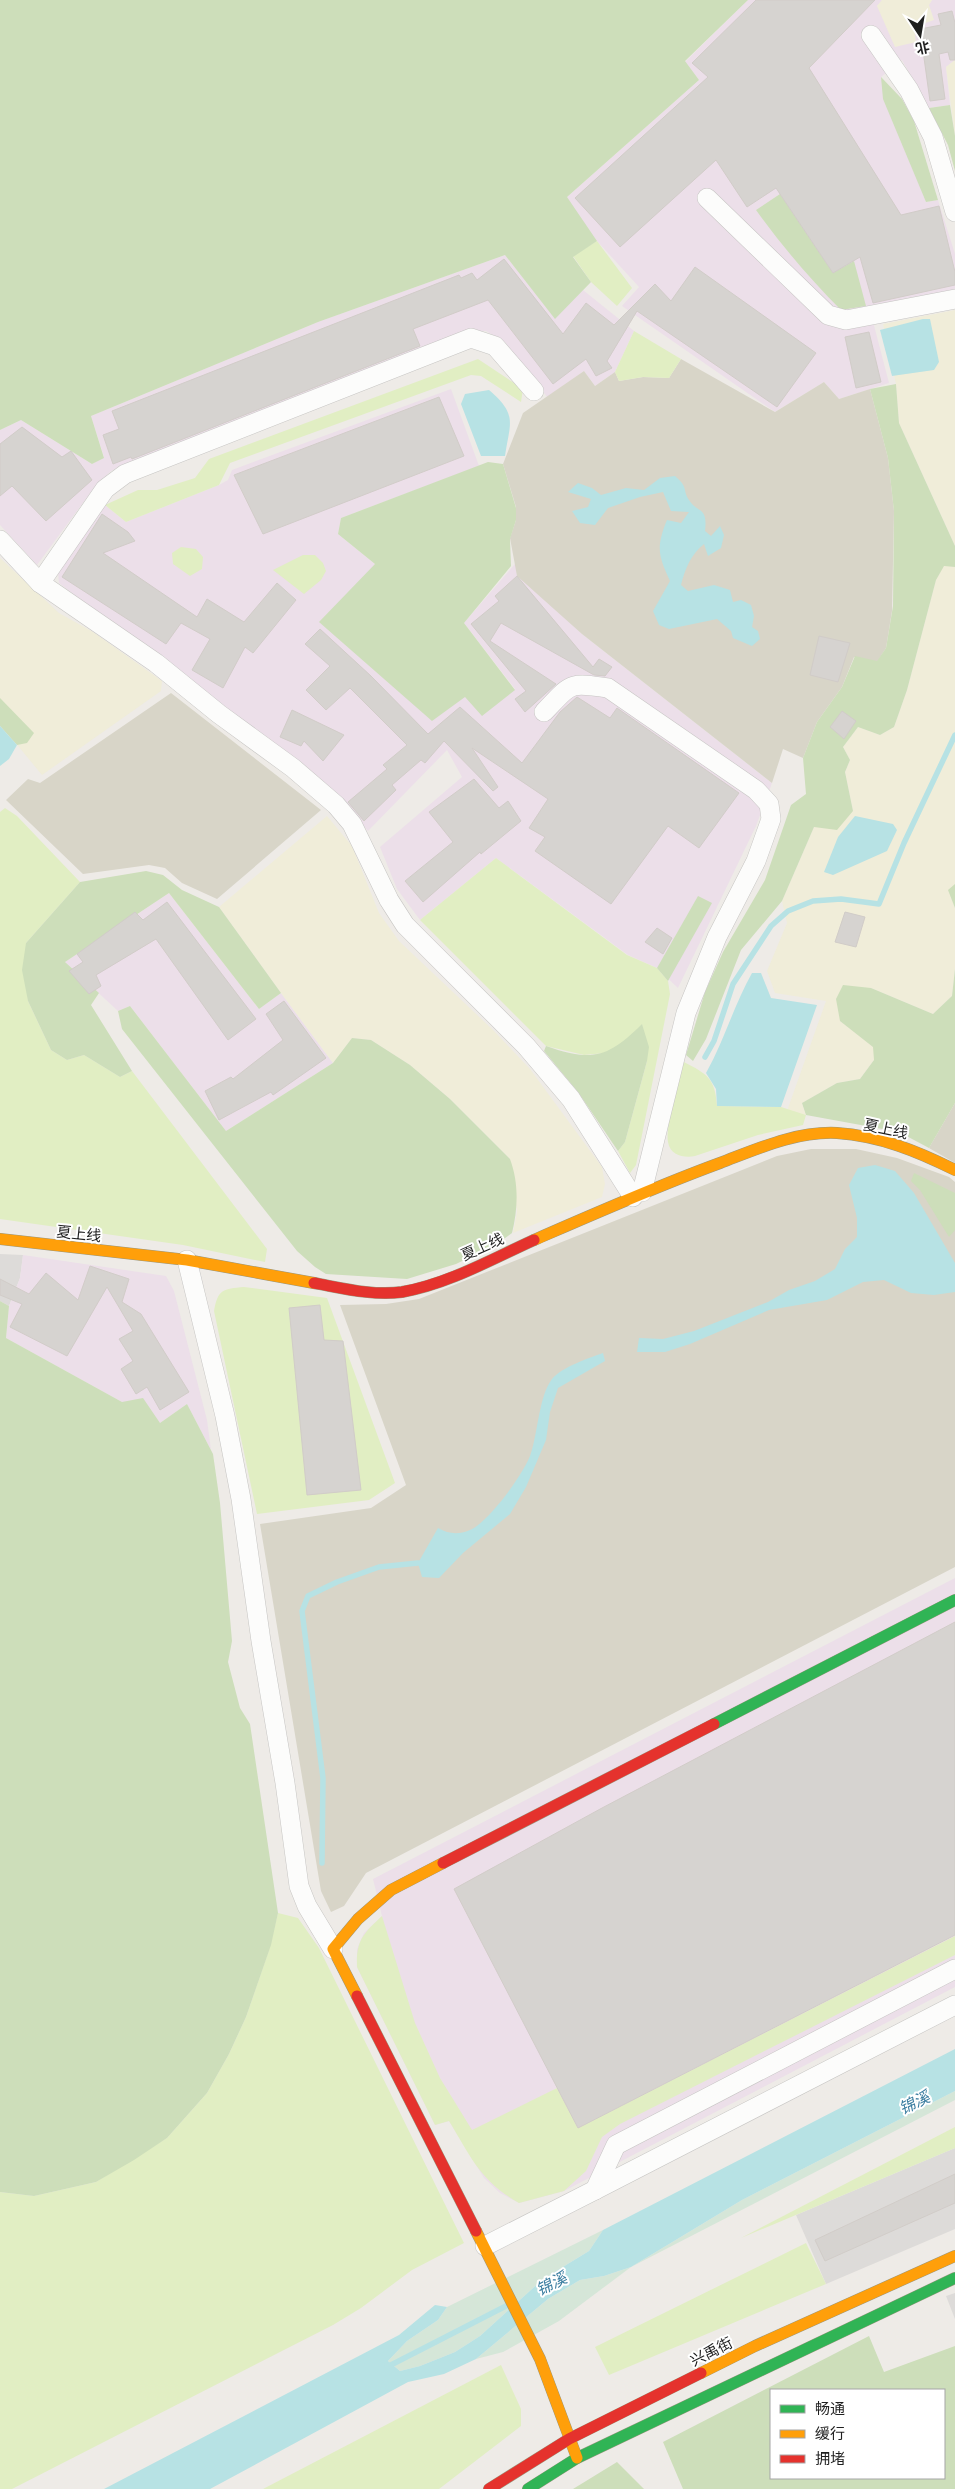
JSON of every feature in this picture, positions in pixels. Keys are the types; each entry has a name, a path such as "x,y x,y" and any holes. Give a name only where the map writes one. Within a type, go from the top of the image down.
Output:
{"street":[{"path":"871,35 909,90 933,137 955,212"},
{"path":"707,198 828,315 846,320 955,300"},
{"path":"40,583 105,489 125,474 471,338 495,346 534,391"},
{"path":"0,540 40,583 156,663 219,714 293,768 336,805 352,824 389,900 406,925 526,1046 570,1099 637,1194"},
{"path":"544,712 570,686 582,684 608,688 756,790 769,804 771,819 756,861 717,937 686,1013 637,1194"},
{"name":"夏上线","path":"0,1239 187,1260 366,1292 401,1292 442,1280 637,1194 778,1141 810,1135 836,1134 886,1141 913,1149 955,1170"},
{"path":"187,1260 225,1416 241,1499 299,1886 307,1906 333,1949 533,2344 577,2458"},
{"path":"333,1949 358,1919 391,1890 955,1600"},
{"path":"596,2190 616,2145 955,1969"},
{"path":"489,2254 596,2190 955,2005"},
{"name":"兴禹街","path":"489,2489 569,2439 755,2346 955,2256"},
{"path":"528,2489 577,2458 955,2278"}],"shaded area":[{"path":"748,0 882,0 877,6 914,27 932,0 955,0 955,60 946,67 950,105 929,108 902,60 881,77 926,202 938,200 955,254 955,291 870,310 889,383 839,399 824,382 775,412 622,306 639,287 597,241 566,198 699,80 685,62"},
{"path":"882,0 932,0 929,5 934,20 914,27 916,42 895,47 877,6"},
{"path":"955,60 955,136 946,67"},
{"path":"505,255 555,318 583,290 634,331 615,372 595,386 584,371 548,398 505,342 486,331 462,332 111,471 94,488 37,565 0,525 0,430 21,420 92,464 104,457 91,416 318,322"},
{"path":"955,310 955,546 899,423 896,384 883,324"},
{"path":"681,359 775,412 824,382 839,399 870,389 888,458 894,511 892,611 886,648 877,662 854,657 842,687 817,722 803,758 783,749 772,783 582,634 517,576 510,538 516,520 516,507 503,464 523,413 584,371 595,386 615,372 619,381 643,377 669,378"},
{"path":"451,389 479,466 341,518 338,534 375,564 465,697 515,689 464,623 515,564 582,634 772,783 756,826 678,988 657,968 628,955 496,858 420,920 397,889 380,847 462,777 447,750 368,831 325,783 231,715 59,583 58,572 105,505 126,522 219,485 228,480 232,470"},
{"path":"0,558 59,613 93,632 162,681 161,691 42,775 0,724"},
{"path":"944,565 955,567 955,884 949,891 955,908 955,969 952,996 933,1014 871,988 840,1021 874,1047 874,1060 860,1079 837,1083 802,1103 806,1115 787,1111 826,1001 775,993 767,971 787,923 782,901 814,827 853,811 845,772 850,760 843,747 858,727 880,735 894,727 907,690 936,580"},
{"path":"171,693 321,810 217,899 182,883 165,868 149,865 83,874 6,800 28,779 40,783"},
{"path":"327,816 352,846 379,913 399,941 494,1031 530,1069 602,1167 605,1184 602,1197 513,1233 517,1212 510,1159 450,1099 410,1065 371,1040 352,1038 333,1063 281,993 219,907"},
{"path":"169,893 259,1009 281,993 333,1063 226,1131 130,1006 118,1011 65,962"},
{"path":"955,1103 955,1163 929,1148"},
{"path":"811,1149 856,1149 897,1158 949,1177 955,1182 955,1567 366,1873 344,1906 331,1912 321,1891 260,1524 371,1508 406,1485 340,1305 386,1304 419,1299 777,1156"},
{"path":"0,1254 23,1255 20,1278 9,1306 0,1301"},
{"path":"23,1255 166,1276 174,1291 207,1420 211,1450 187,1404 160,1423 6,1338 9,1306 20,1278"},
{"path":"955,1578 955,1987 564,2191 519,2203 500,2193 484,2178 449,2121 435,2125 357,1967 357,1949 364,1933 382,1916 373,1879"},
{"path":"955,2148 955,2229 826,2284 796,2215"},
{"path":"955,2293 955,2319 946,2296"}],"green space":[{"path":"0,0 748,0 685,61 699,80 567,197 597,241 573,257 591,282 555,319 505,255 318,322 91,416 104,458 92,464 21,420 0,430"},
{"path":"881,77 902,99 914,121 938,200 926,202 883,99"},
{"path":"950,105 955,136 955,171 948,145 929,108"},
{"path":"780,194 833,273 854,261 866,306 841,310 807,274 756,210"},
{"path":"597,241 632,288 617,306 591,282 573,256"},
{"path":"634,331 681,359 669,378 643,377 619,381 615,372"},
{"path":"478,359 523,389 521,402 481,376 471,375 230,463 219,485 126,522 105,505 138,490 157,490 195,478 209,459"},
{"path":"896,384 899,423 955,546 955,567 944,566 936,580 907,690 894,727 880,735 858,727 843,747 850,760 845,772 853,811 837,830 814,827 782,901 741,950 706,1039 693,1061 686,1055 705,992 723,952 765,880 791,805 806,794 803,758 817,722 842,687 855,656 877,661 886,648 893,606 894,511 888,458 870,389"},
{"path":"488,462 503,464 516,508 516,520 510,539 511,566 464,623 515,690 482,716 465,697 432,721 319,622 375,564 338,534 341,518"},
{"path":"181,547 196,549 203,557 202,569 190,576 173,564 172,553"},
{"path":"303,555 315,555 323,563 326,571 321,580 304,594 273,570"},
{"path":"0,698 34,733 27,743 17,745 0,726"},
{"path":"5,808 17,816 80,882 26,943 28,1001 51,1050 67,1060 84,1055 120,1077 132,1071 267,1249 265,1262 183,1245 0,1219 0,812"},
{"path":"496,858 627,955 657,968 668,981 670,994 636,1165 630,1173 618,1151 625,1142 647,1061 642,1025 621,1045 605,1053 584,1055 546,1046 420,920"},
{"path":"146,871 163,875 182,890 219,907 281,993 259,1009 169,893 65,962 99,993 91,1005 132,1071 120,1077 84,1055 67,1060 51,1050 28,1001 22,970 26,943 80,882"},
{"path":"955,884 955,908 948,890"},
{"path":"698,896 712,903 668,981 657,968"},
{"path":"955,969 955,1103 929,1148 899,1132 806,1115 802,1103 837,1083 860,1079 874,1060 873,1047 840,1021 836,999 843,985 871,988 933,1014 952,996"},
{"path":"130,1006 226,1131 333,1063 352,1038 371,1040 410,1065 450,1099 510,1159 515,1177 517,1196 512,1233 497,1244 456,1264 407,1279 326,1274 297,1251 122,1029 118,1011"},
{"path":"642,1024 649,1047 647,1061 625,1142 618,1151 578,1092 544,1051 546,1046 576,1054 598,1054 619,1044"},
{"path":"684,1062 699,1070 712,1083 717,1106 781,1107 806,1115 803,1125 758,1135 695,1156 678,1155 669,1147 668,1135 673,1103"},
{"path":"914,1173 955,1193 955,1230 949,1237 920,1190 911,1181"},
{"path":"244,1287 327,1298 395,1483 369,1500 257,1514 214,1311 220,1294 231,1288"},
{"path":"0,1301 9,1306 6,1338 122,1402 143,1398 160,1423 187,1404 213,1454 220,1503 232,1641 228,1662 240,1708 250,1724 278,1913 271,1945 246,2017 229,2054 207,2093 167,2138 134,2160 96,2182 34,2196 0,2192"},
{"path":"278,1913 298,1918 319,1948 464,2243 412,2270 361,2308 333,2325 12,2489 0,2489 0,2192 34,2196 96,2182 167,2138 207,2093 229,2054 246,2017 269,1950"},
{"path":"382,1916 415,2023 440,2078 472,2130 557,2088 578,2128 955,1936 955,1955 620,2124 602,2137 586,2171 564,2191 519,2203 506,2195 486,2177 449,2121 435,2125 357,1967 359,1944 365,1933"},
{"path":"955,2091 955,2100 631,2267 742,2200"},
{"path":"955,2127 955,2148 741,2238"},
{"path":"603,2230 589,2251 543,2279 480,2336 455,2352 420,2366 400,2371 388,2361 407,2341 438,2320 447,2307"},
{"path":"806,2243 826,2284 609,2375 595,2347"},
{"path":"631,2267 559,2321 503,2352 476,2359 548,2299 580,2280 604,2276"},
{"path":"869,2336 884,2372 955,2346 955,2489 683,2489 663,2442"},
{"path":"501,2365 521,2409 521,2426 439,2489 263,2489"},
{"path":"617,2462 644,2489 573,2489"}],"water":[{"path":"923,319 930,319 939,362 934,370 892,376 880,330"},
{"path":"489,390 504,406 510,420 505,456 481,456 461,404 465,394"},
{"path":"675,476 684,486 692,504 704,514 705,531 711,536 720,526 724,535 721,548 708,556 704,544 695,552 681,585 688,591 714,585 730,590 733,602 741,600 751,605 754,616 752,627 758,631 760,639 752,646 733,638 731,631 717,619 669,629 659,625 653,611 670,581 661,557 661,537 667,520 681,523 689,512 671,511 663,492 640,497 608,508 595,525 580,523 572,511 588,507 591,499 568,492 578,483 592,488 601,495 626,488 644,490 660,478"},
{"path":"0,726 17,745 9,759 0,766"},
{"path":"855,816 893,824 897,830 887,851 833,875 824,872 838,837"},
{"path":"752,973 761,973 771,998 817,1005 781,1107 717,1106 716,1089 706,1073"},
{"path":"875,1165 895,1171 914,1193 955,1263 955,1292 934,1295 911,1293 884,1280 863,1282 827,1300 769,1310 690,1344 665,1352 637,1352 639,1338 663,1339 694,1331 768,1302 789,1290 815,1281 835,1269 845,1249 857,1237 857,1218 849,1185 858,1168"},
{"path":"603,1353 605,1361 558,1388 550,1412 546,1440 526,1487 510,1514 463,1553 439,1578 422,1577 418,1563 438,1528 446,1532 461,1533 478,1525 496,1507 522,1472 531,1453 541,1404 552,1379 569,1367"},
{"path":"955,2049 955,2091 742,2200 631,2267 604,2276 580,2280 548,2299 476,2359 444,2374 408,2382 210,2489 104,2489 399,2335 435,2305 447,2307 438,2320 407,2341 388,2361 400,2371 420,2366 455,2352 480,2336 543,2279 589,2251 603,2230"}],"building":[{"path":"756,0 875,0 809,68 901,215 939,206 955,272 955,285 873,303 860,257 833,273 776,188 747,207 716,160 620,247 575,198 708,77 692,63"},
{"path":"952,11 955,23 955,60 950,60 948,52 939,54 945,99 930,101 920,29 941,25 938,14"},
{"path":"504,259 563,334 586,303 614,325 655,284 671,301 695,267 816,353 777,407 637,311 607,361 612,368 596,376 586,359 553,384 488,300 413,329 420,346 132,459 131,457 113,464 103,435 119,429 112,411 459,275 461,278 472,273 477,280"},
{"path":"869,332 881,382 856,388 845,337"},
{"path":"439,397 464,456 263,534 234,475"},
{"path":"22,427 62,457 71,451 92,480 46,521 12,486 0,496 0,444"},
{"path":"102,514 128,532 135,541 103,553 197,617 207,599 244,622 277,583 296,600 253,653 245,647 223,688 192,670 210,639 181,623 166,644 62,577"},
{"path":"517,576 593,667 599,659 612,667 605,676 594,675 501,623 490,641 556,684 525,712 515,699 526,691 471,624 499,601 495,596"},
{"path":"320,629 371,676 428,734 460,707 522,763 560,712 577,697 610,718 617,708 739,793 699,848 668,826 611,904 535,851 545,837 529,828 548,799 472,748 498,787 493,791 444,741 425,763 421,760 392,785 396,790 364,821 348,802 387,769 383,765 407,745 350,688 326,710 306,690 330,666 305,644"},
{"path":"819,636 850,643 838,682 810,675"},
{"path":"292,710 344,735 323,761 304,741 301,746 280,737"},
{"path":"842,711 856,721 844,739 830,727"},
{"path":"474,779 499,808 508,801 521,821 481,854 480,852 423,902 405,881 453,842 429,812"},
{"path":"167,902 256,1019 228,1040 156,939 96,975 101,986 89,994 69,971 83,962 77,954 135,912 143,920"},
{"path":"845,912 865,917 856,947 835,942"},
{"path":"657,928 672,938 663,954 645,942"},
{"path":"284,1001 326,1058 273,1095 271,1092 219,1120 205,1091 231,1077 233,1079 283,1040 266,1014"},
{"path":"90,1266 129,1279 122,1302 141,1314 189,1392 160,1410 147,1387 136,1394 121,1369 133,1361 119,1339 133,1331 107,1287 67,1356 10,1327 22,1304 0,1295 0,1279 29,1294 46,1273 78,1300"},
{"path":"320,1305 324,1340 343,1341 361,1490 307,1495 289,1308"},
{"path":"955,1622 955,1935 578,2128 454,1889 602,1808"},
{"path":"955,2174 955,2203 825,2261 815,2240"}],"waterway":[{"path":"705,1057 714,1041 733,984 771,926 788,911 813,901 841,899 879,904 904,843 955,735"},
{"path":"322,1863 323,1778 302,1611 308,1596 337,1582 379,1567 418,1563"},
{"name":"锦溪","path":"387,2367 506,2306"}],"traffic: fast":[{"path":"714,1724 955,1600"},
{"path":"528,2489 577,2458 955,2278"}],"traffic: slow":[{"path":"534,1240 696,1172 762,1147 807,1135 837,1133 868,1137 898,1145 955,1170"},
{"path":"0,1239 187,1260 314,1283"},
{"path":"357,1996 333,1949 358,1919 391,1890 443,1863"},
{"path":"476,2231 540,2359 577,2458"},
{"path":"701,2373 755,2346 955,2256"}],"traffic: jam":[{"path":"314,1283 369,1292 402,1292 453,1277 534,1240"},
{"path":"443,1863 714,1724"},
{"path":"357,1996 476,2231"},
{"path":"489,2489 569,2439 701,2373"}]}
